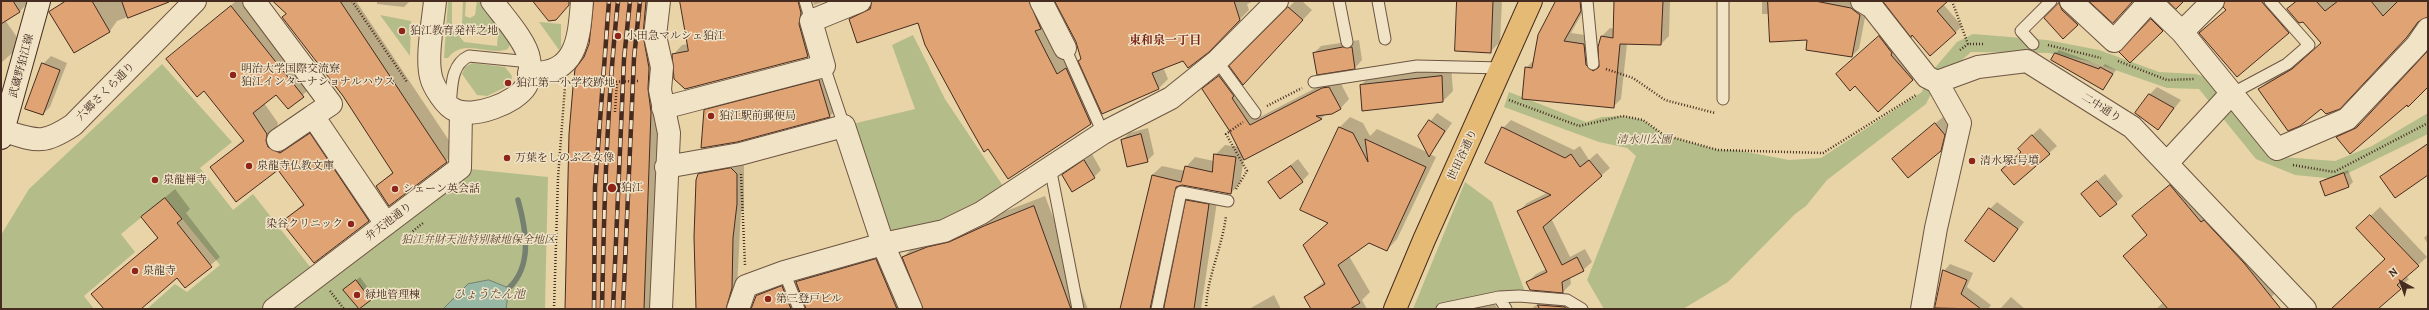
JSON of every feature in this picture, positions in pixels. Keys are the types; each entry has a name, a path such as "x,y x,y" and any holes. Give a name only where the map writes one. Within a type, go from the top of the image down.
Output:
{"main road":[{"name":"世田谷通り","path":"1395,309 1424,240 1531,1"}],"street":[{"name":"武蔵野狛江線","path":"2,134 7,96 39,1"},
{"path":"254,1 331,104 278,140"},
{"path":"435,1 430,74 455,110 476,112 503,104 517,96 525,87 529,68 528,51 492,1"},
{"path":"529,68 545,74 552,71 572,54 579,36 582,1"},
{"path":"659,1 654,36 662,68 661,80 663,108 669,133 666,167 661,309"},
{"path":"663,108 824,66 808,11 860,1"},
{"path":"1041,1 1065,48"},
{"path":"738,309 746,286 784,272 883,244 944,231 981,214 1103,133 1170,98 1217,61 1277,1"},
{"path":"2071,1 2114,41 2150,1 2182,32 2277,149 2347,119 2417,45 2428,29"},
{"path":"2182,32 2213,1"},
{"path":"1867,2 1927,77 1937,82 1960,124 1936,228 1922,309"},
{"name":"六郷さくら通り","path":"2,134 40,140 53,138 73,125 185,6"},
{"name":"二中通り","path":"1937,82 1978,67 2027,61 2132,127 2305,309"},
{"path":"2167,164 2231,94"},
{"name":"弁天池通り","path":"274,309 460,168 455,110"},
{"path":"313,116 386,224"},
{"path":"666,167 740,154 844,126 883,244 911,309"}],"lane":[{"path":"1339,1 1347,42"},
{"path":"1378,1 1385,39"},
{"path":"1587,1 1593,64"},
{"path":"1723,1 1723,99"},
{"path":"2033,44 2021,31 2051,1"},
{"path":"2231,94 2287,64 2309,44 2270,1"},
{"path":"1065,48 1103,133"},
{"path":"455,110 454,68 460,60 469,56 529,68"},
{"path":"1217,61 1255,113"},
{"path":"824,66 844,126"},
{"path":"1314,82 1417,66 1502,68"},
{"path":"1050,167 1078,309"},
{"path":"1157,309 1181,192 1228,201"},
{"path":"784,272 799,309"},
{"path":"1442,309 1499,297 1519,296 1567,300 1582,309"},
{"path":"1499,297 1506,309"}],"path":[{"path":"352,1 407,82"},
{"path":"1952,1 1968,44"},
{"path":"1957,53 1968,44 1990,44"},
{"path":"2033,44 2043,44 2104,58"},
{"path":"2112,60 2167,80 2194,79 2200,81"},
{"path":"1593,64 1633,78 1665,100 1717,113 1723,99"},
{"path":"554,309 558,178 565,83 661,80"},
{"path":"615,112 617,82"},
{"path":"1206,309 1207,292 1224,232 1228,201 1247,172 1226,134 1255,113 1314,82"},
{"path":"1491,92 1579,126 1623,116 1643,120 1664,135 1718,150 1823,153 1937,82"},
{"path":"2287,164 2334,172 2428,123"},
{"path":"740,154 746,286"}],"green space":[{"path":"448,1 452,1 452,27 464,42 497,46 498,35 469,32 462,24 463,1 466,1 465,16 470,18 475,15 477,1 482,1 511,42 508,49 492,51 469,48 462,49 455,52 448,58 444,58"},
{"path":"380,15 411,21 410,56"},
{"path":"539,22 561,24 561,47 559,50"},
{"name":"清水川公園","path":"1973,34 2047,40 2099,50 2159,72 2196,74 2210,79 2234,108 2246,129 2267,148 2282,157 2335,161 2372,146 2428,113 2428,134 2336,179 2295,175 2256,159 2199,89 2167,88 2092,62 2049,53 1971,52 1937,82 1926,104 1827,180 1806,206 1795,214 1728,282 1683,309 1604,309 1587,280 1636,156 1627,148 1599,142 1504,107 1509,92 1586,122 1602,117 1623,116 1643,120 1664,135 1718,150 1736,150 1789,160 1821,158 1922,92 1927,77 1957,42"},
{"path":"913,35 945,99 1009,195 883,244 844,126 915,109 892,45"},
{"path":"472,63 505,67 512,76 510,85 487,96 477,95 462,74 465,67"},
{"name":"泉龍禅寺","path":"162,64 232,142 200,168 233,210 253,194 318,277 460,168 548,177 545,309 147,309 175,284 187,292 220,265 165,198 121,234 135,252 84,296 94,309 1,309 1,235 29,189"},
{"path":"1465,182 1492,202 1525,292 1442,309 1413,309"}],"water":[{"name":"ひょうたん池","path":"489,280 509,288 506,309 443,309 468,284"}],"building":[{"path":"1,1 13,1 20,12 1,24"},
{"path":"66,1 92,1 110,32 74,53 49,12"},
{"path":"122,1 168,1 169,2 128,18"},
{"path":"273,1 340,1 447,162 389,206 376,186 393,173 343,96 282,17 286,14"},
{"path":"533,1 569,1 569,5 556,20 549,21"},
{"path":"594,1 646,1 643,35 649,68 648,89 651,112 644,309 565,309 569,134 573,87 575,69 584,57 589,44"},
{"path":"680,1 798,1 801,13 799,24 808,57 685,89 674,79 672,54 688,51"},
{"path":"872,1 1029,1 1041,29 1035,31 1057,74 1066,68 1091,124 1008,179 988,149 984,152 925,45 918,23 857,43 849,19 870,9"},
{"path":"1055,1 1234,1 1240,20 1209,52 1188,68 1183,61 1152,73 1159,89 1102,114 1078,61 1081,59 1076,42"},
{"path":"1457,1 1493,1 1491,53 1455,51"},
{"path":"1556,1 1580,1 1581,11 1564,41 1584,44 1586,65 1593,71 1599,67 1598,47 1601,36 1613,38 1614,1 1663,1 1661,45 1620,44 1614,108 1522,99 1525,67 1532,68 1538,35"},
{"path":"1768,1 1815,1 1851,8 1860,15 1852,57 1806,50 1807,40 1770,42"},
{"path":"1883,1 1948,1 1937,11 1956,33 1930,56 1912,35 1911,37"},
{"path":"2089,1 2133,1 2113,23"},
{"path":"2168,1 2184,1 2176,9"},
{"path":"2225,1 2261,1 2289,33 2237,77 2199,33 2226,10 2223,7"},
{"path":"2297,1 2316,1 2325,11 2338,1 2371,1 2383,16 2398,1 2428,1 2428,17 2418,22 2407,37 2340,109 2326,114 2321,109 2300,126 2288,131 2258,89 2292,69 2321,43 2303,22 2299,23 2287,9"},
{"path":"2059,3 2062,10 2078,25 2063,39 2044,18"},
{"path":"231,6 304,97 288,109 276,95 253,113 267,134 266,141 268,147 280,153 310,133 369,221 314,263 281,222 304,205 278,170 236,202 210,167 244,141 204,91 197,97 166,59"},
{"path":"1288,7 1303,20 1243,85 1229,66"},
{"path":"2151,19 2163,31 2130,63 2119,52"},
{"path":"1879,36 1892,53 1891,55 1913,80 1878,112 1855,86 1850,91 1836,74"},
{"path":"1343,47 1352,47 1355,69 1317,75 1313,53"},
{"path":"2428,51 2428,87 2408,107 2407,105 2350,154 2336,137 2356,128"},
{"path":"2055,53 2099,69 2100,67 2113,74 2103,90 2051,60"},
{"path":"42,63 60,70 43,115 25,109"},
{"path":"1219,76 1234,96 1232,98 1250,125 1322,88 1329,87 1341,109 1332,114 1316,116 1322,119 1244,160 1229,130 1202,89"},
{"path":"1442,76 1443,102 1362,111 1360,85"},
{"path":"819,80 830,117 737,142 701,148 704,110"},
{"path":"2149,94 2174,108 2158,130 2135,113"},
{"path":"1429,120 1445,131 1429,157 1418,136"},
{"path":"1935,123 1945,135 1941,151 1908,178 1892,159"},
{"path":"1339,127 1353,133 1368,162 1365,139 1426,167 1387,251 1369,243 1338,265 1360,303 1350,309 1311,309 1304,297 1325,284 1303,245 1328,223 1300,210"},
{"path":"1502,127 1565,158 1571,154 1580,167 1589,160 1602,176 1543,227 1562,265 1577,257 1584,271 1562,282 1563,293 1530,290 1526,282 1547,272 1517,211 1551,195 1485,163"},
{"path":"1141,134 1148,162 1127,167 1121,140"},
{"path":"2032,135 2050,154 2014,185 2001,170 2021,152 2018,149"},
{"path":"2428,144 2428,175 2395,198 2380,177"},
{"path":"1214,154 1236,157 1231,194 1182,185 1176,187 1150,309 1120,309 1152,175 1181,182 1185,166 1212,172"},
{"path":"1084,160 1095,178 1072,192 1062,175"},
{"path":"1291,166 1303,182 1280,199 1268,182"},
{"path":"731,168 737,174 737,204 733,238 732,288 726,309 696,309 694,237 696,180 698,174"},
{"path":"2344,173 2349,187 2325,196 2320,182"},
{"path":"2097,181 2117,204 2100,217 2081,194"},
{"path":"2170,185 2201,222 2204,220 2244,263 2281,309 2168,309 2123,256 2147,235 2132,216"},
{"path":"165,198 182,219 177,223 212,267 185,288 177,278 141,309 104,309 91,294 158,238 141,217"},
{"path":"1186,200 1209,204 1194,309 1164,309"},
{"path":"1034,206 1071,309 923,309 902,257 927,247 949,242"},
{"path":"1989,208 2018,229 1994,262 1965,241"},
{"path":"2370,215 2419,266 2397,285 2401,289 2378,309 2331,309 2385,259 2356,228"},
{"path":"876,259 897,309 806,309 796,282"},
{"path":"1943,270 1967,280 1961,294 1981,309 1935,308"},
{"name":"緑地管理棟","path":"356,280 371,300 359,309 343,290"},
{"name":"第三登戸ビル","path":"782,286 791,309 751,309 756,296"},
{"path":"1538,305 1565,307 1566,309 1540,309"}],"waterway":[{"path":"509,288 517,279 525,258 525,235 518,200"}],"railway":[{"path":"594,309 595,187 609,1"},
{"path":"602,309 607,155 611,78 618,1"},
{"path":"613,309 624,59 630,1"},
{"path":"623,309 634,58 640,1"}],"place":[{"name":"狛江教育発祥之地","path":"402,31"},
{"name":"小田急マルシェ狛江","path":"618,36"},
{"name":"明治大学国際交流寮 狛江インターナショナルハウス","path":"233,75"},
{"name":"狛江第一小学校跡地","path":"508,83"},
{"name":"狛江駅前郵便局","path":"711,116"},
{"name":"万葉をしのぶ乙女像","path":"507,158"},
{"name":"清水塚1号墳","path":"1972,161"},
{"name":"泉龍寺仏教文庫","path":"249,166"},
{"name":"泉龍禅寺","path":"155,180"},
{"name":"狛江","path":"612,188"},
{"name":"シェーン英会話","path":"395,189"},
{"name":"染谷クリニック","path":"351,224"},
{"name":"泉龍寺","path":"135,271"},
{"name":"緑地管理棟","path":"357,295"},
{"name":"第三登戸ビル","path":"768,299"}],"district":[{"name":"東和泉一丁目","path":"1165,41"}],"park label":[{"name":"狛江弁財天池特別緑地保全地区","path":"478,240"}]}
